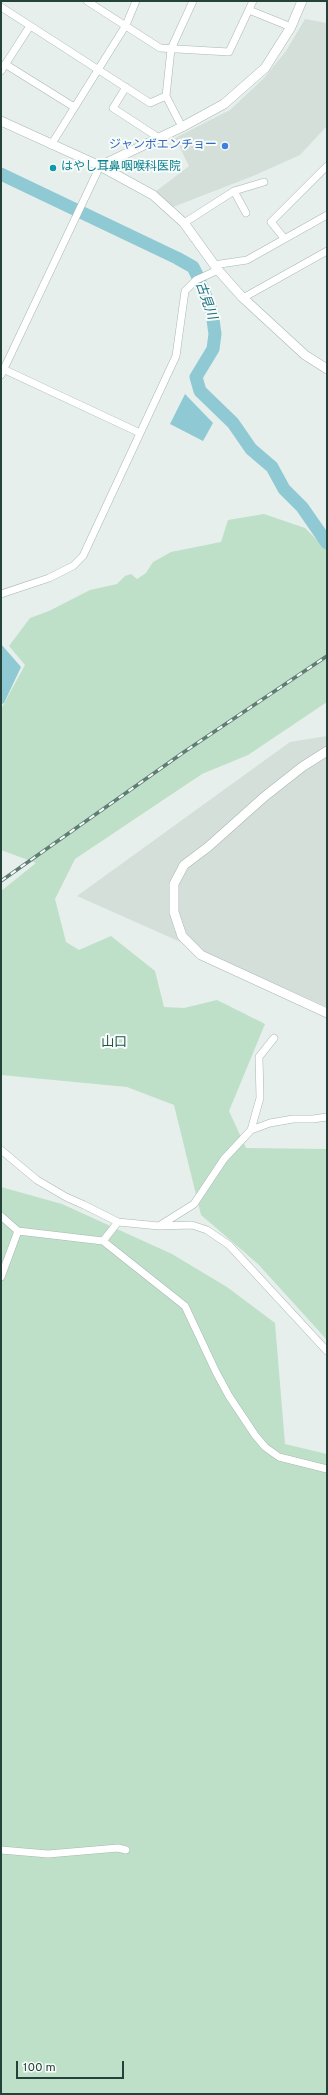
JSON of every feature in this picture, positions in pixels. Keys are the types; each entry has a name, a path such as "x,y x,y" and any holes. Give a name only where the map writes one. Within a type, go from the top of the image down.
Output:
{"street":[{"path":"87,1 160,48 229,52 253,1"},
{"path":"51,145 98,68 126,26 136,1"},
{"path":"182,127 166,96 171,49 193,1"},
{"path":"140,433 2,371 100,166 182,127 224,104 265,68 291,27 302,1"},
{"path":"1,7 98,68 150,103 166,96"},
{"path":"249,10 291,27"},
{"path":"1,71 30,26"},
{"path":"5,64 74,107"},
{"path":"126,87 113,108 159,138"},
{"path":"1,121 100,166 153,195 184,223 216,267 243,298 305,355 327,369"},
{"path":"284,238 271,222 327,166"},
{"path":"184,223 234,191 264,182"},
{"path":"234,191 246,213"},
{"path":"1,594 49,578 74,566 83,556 176,356 184,296 188,286 196,280 204,277 216,267 247,260 327,215"},
{"path":"243,298 327,251"},
{"path":"327,751 302,767 264,797 208,847 184,865 174,884 174,912 182,936 201,955 327,1013"},
{"path":"251,1130 260,1098 259,1057 274,1038"},
{"path":"159,1226 194,1204 224,1158 251,1130 270,1123 285,1120 327,1117"},
{"path":"1,1150 37,1180 66,1197 118,1222 159,1226 192,1225 207,1230 229,1245 327,1351"},
{"path":"1,1216 18,1231 103,1241 185,1306 229,1396 265,1447 279,1457 327,1470"},
{"path":"103,1241 118,1222"},
{"path":"1,1277 18,1231"},
{"path":"1,1850 48,1854 118,1848 126,1850"}],"shaded area":[{"path":"305,19 327,23 327,126 300,155 253,176 173,207 155,192 189,166 175,138 230,110 264,78 286,51"},
{"path":"327,736 327,1007 77,896 290,742"}],"green space":[{"path":"264,514 305,528 327,550 327,702 248,755 202,774 75,859 55,899 66,942 79,950 111,936 155,971 164,1007 184,1008 217,1000 265,1024 229,1111 246,1148 327,1149 327,1340 258,1264 201,1215 174,1105 127,1087 1,1075 1,891 36,863 1,850 1,709 25,665 9,646 30,618 49,611 90,590 117,584 125,576 131,574 137,579 146,573 153,562 171,552 221,542 228,520"},
{"path":"1,1187 62,1204 172,1254 227,1287 275,1323 285,1444 327,1454 327,2094 1,2094"}],"water":[{"path":"185,394 213,423 203,441 170,424"},
{"path":"1,644 21,667 4,703 2,704"}],"waterway":[{"name":"古見川","path":"1,174 193,267 212,312 215,334 213,349 196,377 200,391 233,423 251,449 272,467 284,489 302,507 327,543"}],"railway":[{"path":"1,881 184,752 327,656"}],"place":[{"name":"ジャンボエンチョー","path":"225,146"},
{"name":"はやし耳鼻咽喉科医院","path":"53,168"}],"district":[{"name":"山口","path":"114,1043"}]}
